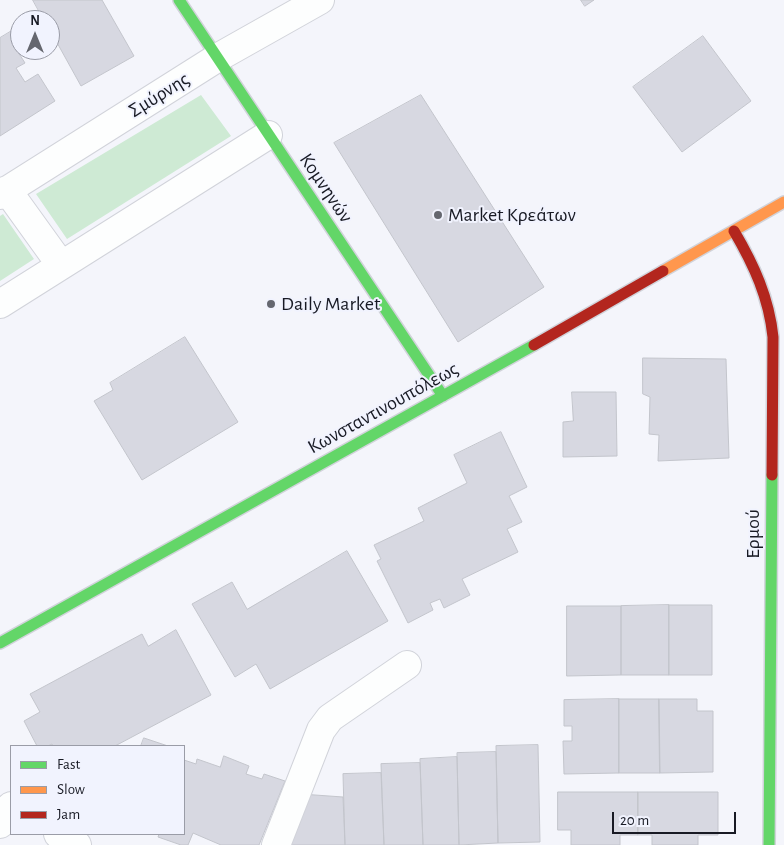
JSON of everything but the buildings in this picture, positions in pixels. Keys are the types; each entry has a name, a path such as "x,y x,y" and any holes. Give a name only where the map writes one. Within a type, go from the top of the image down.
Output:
{"street":[{"name":"Κομνηνών","path":"179,0 443,396"},
{"name":"Σμύρνης","path":"4,193 217,58 320,0"},
{"path":"0,304 268,135"},
{"path":"4,193 61,266"},
{"name":"Κωνσταντινουπόλεως","path":"0,644 443,396 784,202"},
{"name":"Ερμού","path":"734,231 753,263 764,290 772,321 773,337 769,845"},
{"path":"276,845 321,730 330,718 406,665"},
{"path":"0,797 10,805"},
{"path":"0,824 10,808"},
{"path":"60,835 77,845"}],"green space":[{"path":"201,95 231,136 67,239 36,194"},
{"path":"3,214 34,259 0,281 0,216"}],"traffic: fast":[{"path":"179,0 443,396"},
{"path":"0,643 534,345"},
{"path":"769,845 772,475"}],"traffic: slow":[{"path":"663,271 784,202"}],"traffic: jam":[{"path":"734,231 760,282 771,323 773,337 772,475"},
{"path":"534,345 663,271"}],"place":[{"name":"Market Κρεάτων","path":"438,215"},
{"name":"Daily Market","path":"271,304"}]}
